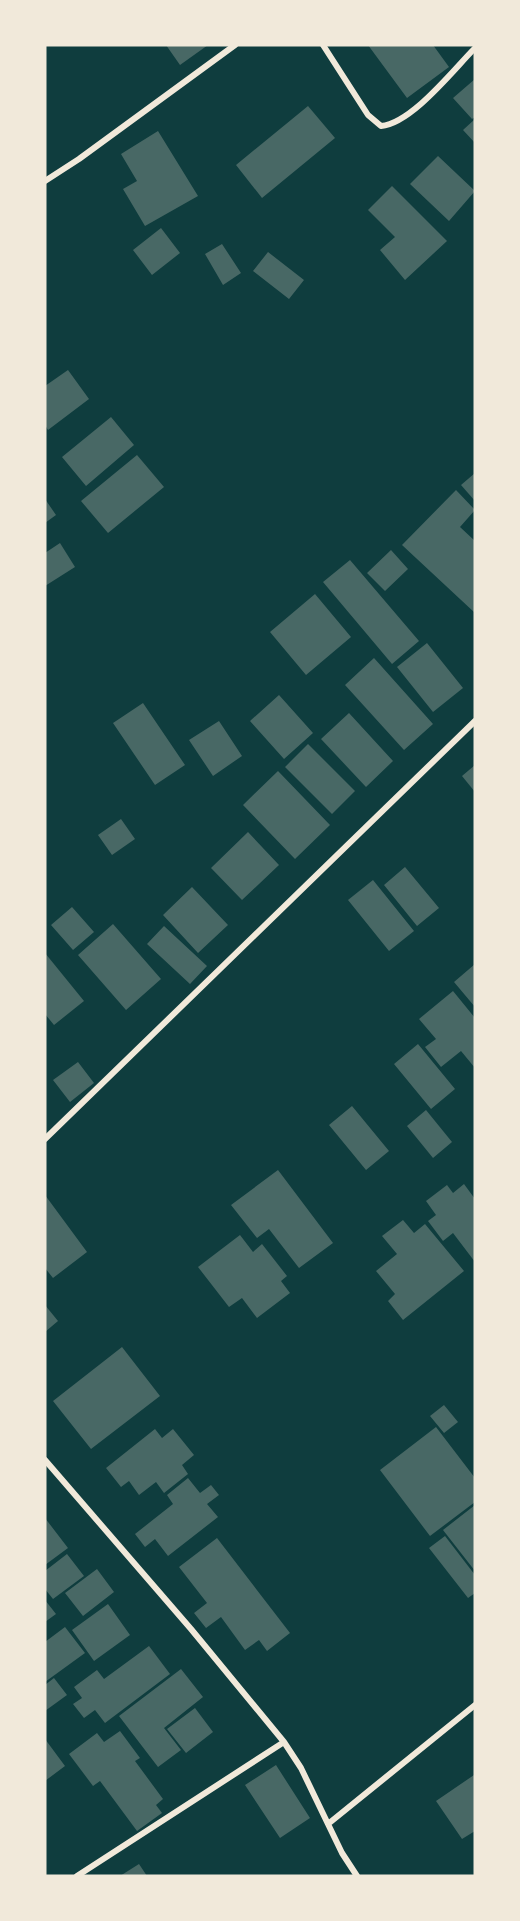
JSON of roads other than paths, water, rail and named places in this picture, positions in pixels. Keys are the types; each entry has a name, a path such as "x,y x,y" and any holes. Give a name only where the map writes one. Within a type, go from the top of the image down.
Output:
{"street":[{"path":"45,181 79,159 235,45"},
{"path":"322,45 368,115 381,126 390,125 408,115 475,48"},
{"path":"45,1139 475,721"},
{"path":"45,1460 191,1629 284,1742 301,1768 342,1853 357,1876"},
{"path":"328,1824 475,1705"},
{"path":"76,1876 284,1742"}]}
